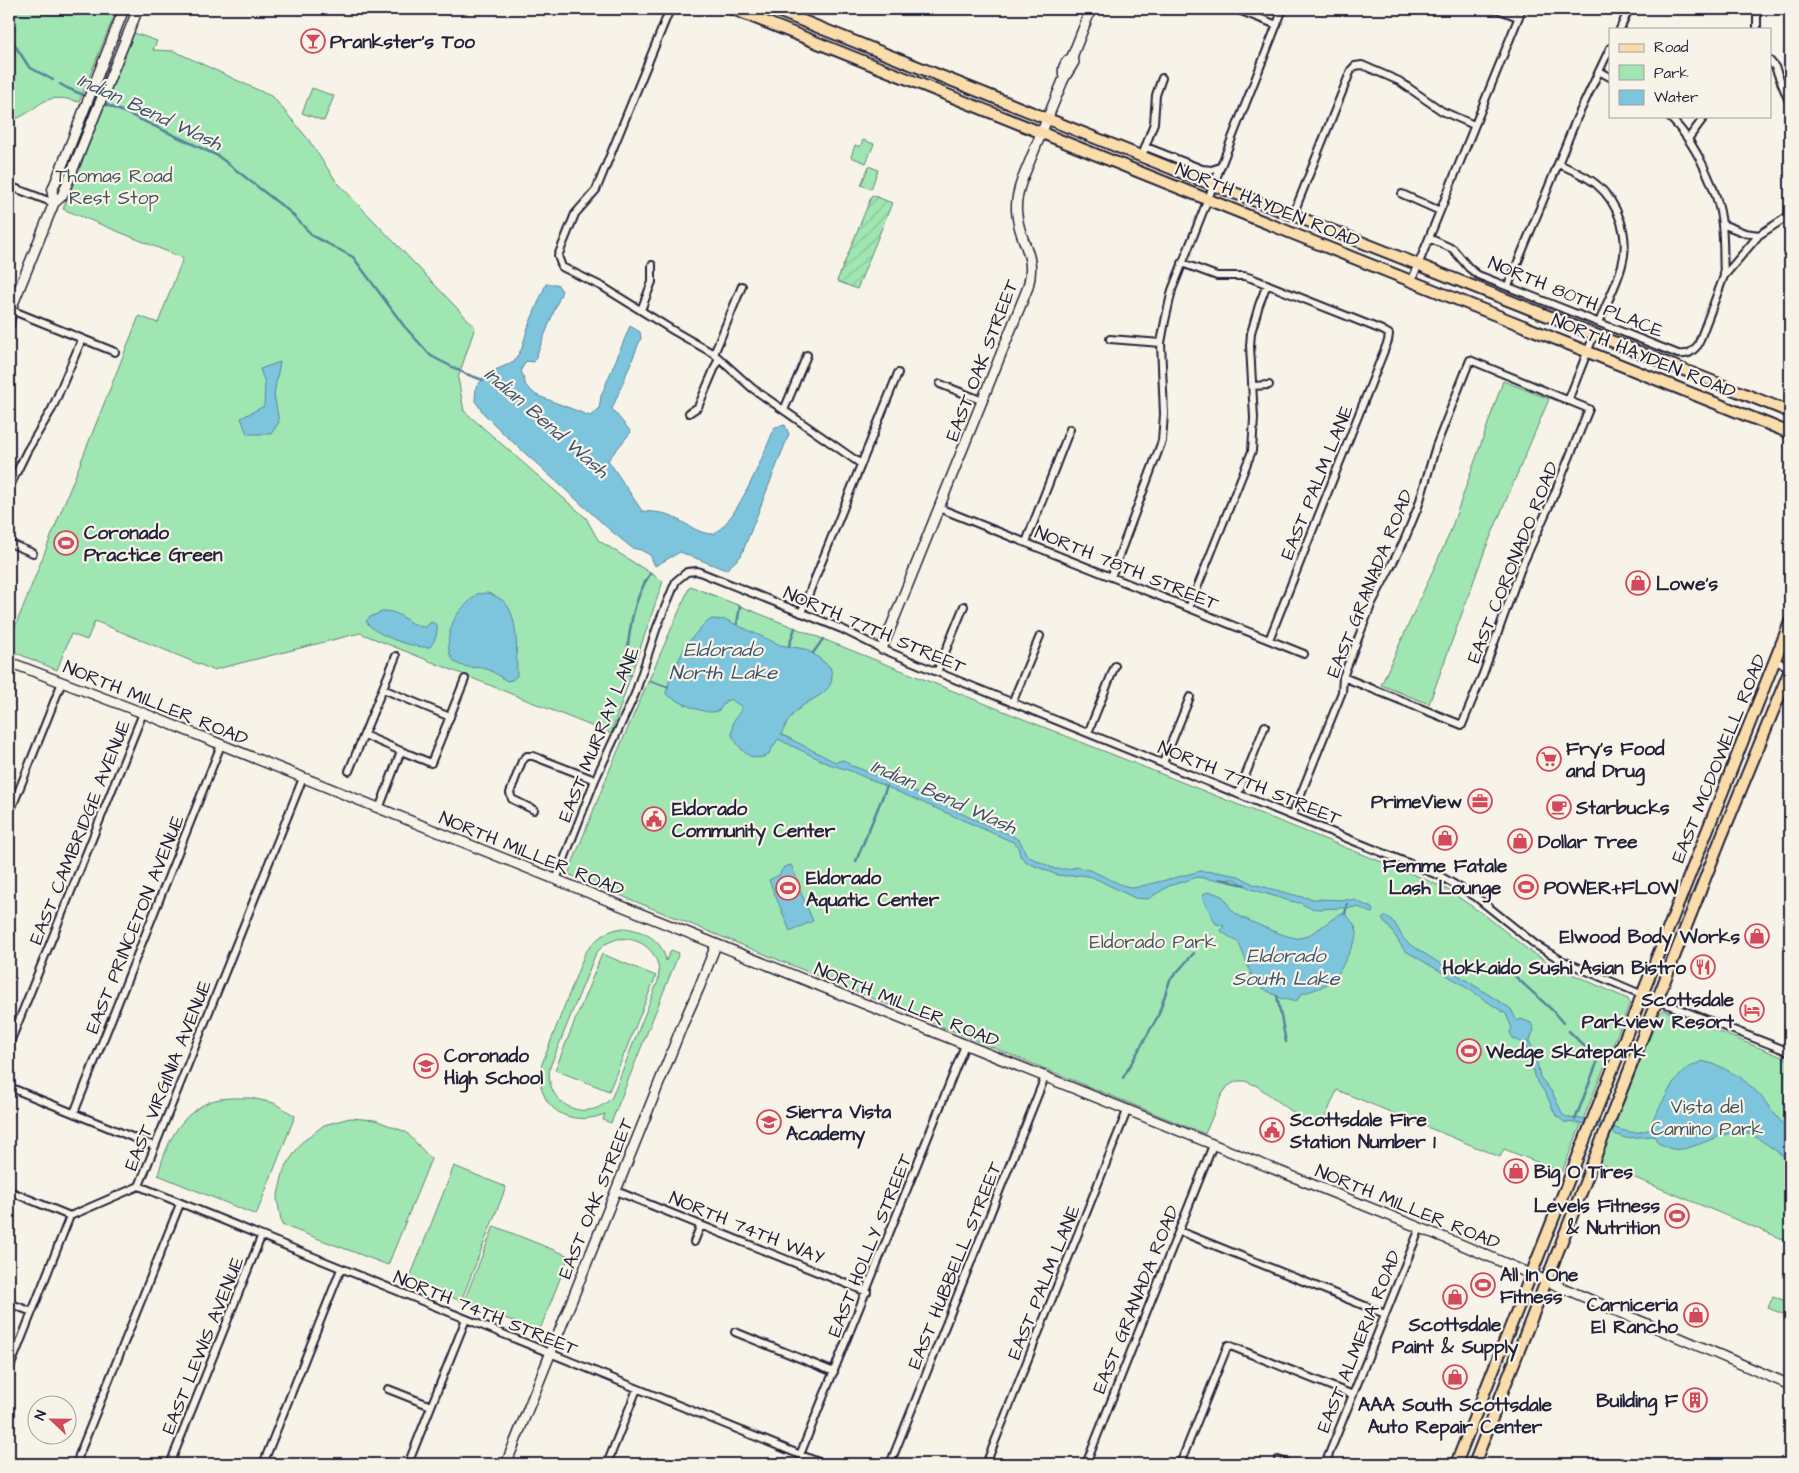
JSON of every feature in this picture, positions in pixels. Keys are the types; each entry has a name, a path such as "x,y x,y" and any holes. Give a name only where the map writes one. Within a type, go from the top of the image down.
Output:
{"main road":[{"name":"NORTH HAYDEN ROAD","path":"733,9 1588,350 1790,433"},
{"name":"NORTH HAYDEN ROAD","path":"773,9 1047,118 1144,152 1213,185 1790,412"},
{"path":"872,64 878,50"},
{"name":"EAST MCDOWELL ROAD","path":"1456,1464 1790,622"},
{"name":"EAST MCDOWELL ROAD","path":"1474,1464 1790,669"}],"street":[{"path":"54,203 52,191 124,9"},
{"path":"9,325 10,312 54,203 62,196 138,9"},
{"path":"670,9 597,188 592,197 575,214 558,256 558,261 562,267 603,287 716,356 752,388 861,464"},
{"name":"EAST OAK STREET","path":"882,649 983,401 1030,279 1030,256 1019,225 1016,206 1022,180 1064,78 1062,70 1067,60 1072,57 1090,9"},
{"path":"1236,9 1277,25"},
{"path":"1111,576 1162,441 1164,414 1161,343 1168,304 1182,263 1284,9"},
{"path":"1497,9 1518,18"},
{"path":"1412,280 1522,9"},
{"path":"1620,28 1630,9"},
{"path":"1757,9 1757,28"},
{"path":"1508,286 1609,50"},
{"path":"1772,63 1790,104"},
{"path":"1293,215 1351,70 1355,66 1362,66 1399,81 1442,111 1474,125"},
{"path":"1599,71 1609,76"},
{"path":"1144,152 1154,123 1156,95 1162,78"},
{"path":"1670,118 1688,139 1702,161 1714,191 1722,224 1724,276"},
{"path":"1688,139 1704,118"},
{"name":"NORTH HAYDEN ROAD","path":"1144,152 1202,169 1212,170 1220,167"},
{"path":"1559,164 1597,185 1612,202 1624,228 1622,264 1599,323"},
{"path":"9,186 54,203"},
{"path":"1402,194 1440,211"},
{"path":"1724,276 1759,235 1790,215"},
{"path":"1722,224 1745,233 1759,235"},
{"name":"NORTH 80TH PLACE","path":"1429,238 1454,249 1469,268 1478,275 1678,354 1686,355 1692,352 1698,345 1724,276"},
{"path":"1182,263 1217,276 1244,276 1267,284 1251,333 1254,418 1252,451 1189,608"},
{"path":"641,310 652,282 652,265"},
{"name":"EAST PALM LANE","path":"1267,284 1388,334 1384,350 1268,640"},
{"path":"689,413 698,408 742,286"},
{"path":"10,312 115,352"},
{"path":"1568,401 1594,335"},
{"path":"9,488 22,460 52,409 82,339"},
{"path":"1110,339 1161,343"},
{"path":"784,410 807,354"},
{"name":"EAST GRANADA ROAD","path":"1292,816 1342,692 1343,676 1372,603 1404,541 1436,446 1470,360 1568,401"},
{"path":"801,613 898,373"},
{"path":"940,384 983,401"},
{"path":"1252,386 1269,385"},
{"name":"EAST CORONADO ROAD","path":"1343,676 1462,725 1484,674 1521,568 1554,495 1588,409 1568,401"},
{"path":"1026,542 1070,429"},
{"name":"NORTH 78TH STREET","path":"939,508 1304,654"},
{"path":"9,542 33,553"},
{"name":"NORTH 77TH STREET","path":"683,574 692,571 703,573 842,629 882,649 1012,703 1449,880 1485,903 1536,945 1574,966 1790,1052"},
{"name":"EAST MURRAY LANE","path":"556,880 595,780 635,694 657,627 670,595 676,581 683,574"},
{"path":"937,672 964,606"},
{"path":"1012,703 1040,636"},
{"path":"349,771 396,656"},
{"path":"1775,661 1790,669"},
{"name":"NORTH MILLER ROAD","path":"9,662 379,808 1420,1228 1790,1385"},
{"path":"1088,733 1115,666"},
{"path":"364,735 431,763 465,679"},
{"path":"9,815 62,682"},
{"path":"383,689 450,717"},
{"path":"1163,763 1190,696"},
{"name":"EAST CAMBRIDGE AVENUE","path":"9,1045 142,713"},
{"path":"1238,794 1265,726"},
{"name":"EAST PRINCETON AVENUE","path":"74,1113 221,745"},
{"path":"379,808 402,751"},
{"path":"534,810 512,799 510,793 522,761 527,756 533,756 595,780"},
{"name":"EAST VIRGINIA AVENUE","path":"70,1216 139,1186 303,778"},
{"name":"EAST OAK STREET","path":"506,1464 684,1020 716,945"},
{"name":"EAST HOLLY STREET","path":"800,1455 965,1045"},
{"name":"EAST HUBBELL STREET","path":"890,1464 1045,1078"},
{"path":"9,1087 154,1146"},
{"name":"EAST PALM LANE","path":"986,1464 1127,1111"},
{"name":"EAST GRANADA ROAD","path":"1086,1464 1213,1145"},
{"name":"NORTH 74TH STREET","path":"139,1186 823,1464"},
{"path":"9,1191 70,1216 9,1370"},
{"name":"NORTH 74TH WAY","path":"616,1191 867,1292"},
{"path":"77,1464 180,1204"},
{"path":"694,1242 701,1225"},
{"name":"EAST ALMERIA ROAD","path":"1325,1464 1420,1228"},
{"path":"1179,1231 1385,1314"},
{"name":"EAST LEWIS AVENUE","path":"170,1464 261,1237"},
{"path":"263,1464 341,1269"},
{"path":"9,1303 32,1312"},
{"path":"408,1464 466,1319"},
{"path":"735,1332 834,1372"},
{"path":"1180,1464 1228,1346 1353,1395"},
{"path":"388,1389 431,1406"},
{"path":"607,1464 637,1389"},
{"path":"1278,1460 1290,1464"}],"green space":[{"path":"9,9 117,9 79,102 55,98 47,100 28,113 9,121"},
{"name":"Thomas Road Rest Stop","path":"134,33 157,41 153,50 174,51 273,97 308,139 336,181 475,327 458,378 464,411 586,518 598,540 663,581 611,734 360,633 213,670 95,621 87,640 71,634 57,670 9,650 9,642 139,316 158,323 183,258 63,209"},
{"path":"312,88 334,96 324,121 302,113"},
{"path":"863,140 874,144 866,163 851,157 855,145 860,147"},
{"path":"869,166 878,170 871,189 861,185"},
{"path":"872,195 892,203 857,289 837,281"},
{"path":"1503,381 1549,399 1485,550 1429,704 1381,685 1449,535"},
{"name":"Eldorado Park","path":"690,586 1427,880 1448,890 1486,916 1527,949 1554,966 1628,999 1630,1003 1562,1172 1504,1149 1500,1157 1337,1090 1321,1127 1308,1123 1257,1086 1245,1081 1237,1081 1228,1086 1221,1096 1205,1134 568,874 610,769"},
{"path":"617,929 631,929 651,937 661,947 666,961 671,950 679,953 611,1123 603,1120 605,1114 592,1118 579,1118 558,1112 550,1105 544,1095 540,1083 540,1069 585,953 593,943 606,933","holes":["617,939 626,939 643,944 654,955 659,972 658,981 612,1097 602,1106 591,1110 569,1107 553,1091 550,1080 550,1067 596,953 605,944"]},
{"path":"602,954 656,976 609,1091 555,1070"},
{"name":"Vista del Camino Park","path":"1664,1010 1790,1060 1790,1242 1599,1163 1659,1014"},
{"path":"251,1098 274,1103 295,1116 256,1215 158,1175 169,1142 181,1123 189,1115 214,1100"},
{"path":"350,1118 375,1120 406,1132 431,1159 388,1265 282,1225 277,1199 284,1169 301,1143 324,1125"},
{"path":"454,1166 506,1187 461,1301 409,1280"},
{"path":"494,1226 569,1256 539,1332 464,1301"},
{"path":"1773,1296 1790,1303 1790,1317 1768,1308"}],"water":[{"path":"546,284 557,284 562,291 534,362 526,361 521,370 526,386 536,395 590,416 599,409 601,396 630,326 640,332 641,338 612,409 631,432 608,460 642,511 666,514 702,532 714,534 723,526 741,500 775,427 785,425 789,434 741,556 726,570 680,552 655,566 650,555 632,548 610,530 505,435 485,415 475,401 476,387 488,373 514,362 522,348 528,327"},
{"path":"280,362 274,394 279,422 271,434 247,434 241,418 264,406 265,383 260,369"},
{"path":"488,593 502,600 508,606 512,615 516,635 517,676 512,680 507,681 483,668 460,665 450,655 448,641 452,625 458,613 477,594"},
{"path":"384,611 397,614 415,625 426,627 431,622 437,625 436,637 430,647 415,646 385,636 366,621 370,617"},
{"name":"Eldorado North Lake","path":"712,619 726,620 780,645 805,649 830,667 832,675 828,688 797,710 781,734 835,762 844,760 851,766 934,800 1011,835 1020,841 1027,856 1055,869 1078,867 1134,888 1201,871 1216,872 1239,876 1253,884 1298,896 1313,899 1354,900 1372,908 1373,912 1371,913 1358,907 1310,908 1300,903 1251,889 1235,879 1214,880 1198,877 1169,886 1148,899 1135,898 1092,877 1057,875 1028,863 1020,856 1018,846 1013,842 848,770 829,764 778,739 768,755 756,758 746,754 732,735 733,722 741,710 741,706 730,699 726,700 719,710 707,712 666,694 670,678 686,645 703,625"},
{"path":"791,865 798,881 777,891 779,894 798,886 813,921 790,931 769,880 779,875 784,867"},
{"name":"Eldorado South Lake","path":"1210,892 1222,896 1231,909 1240,916 1287,936 1294,938 1304,937 1342,913 1352,922 1356,928 1357,935 1336,977 1320,988 1301,994 1296,1002 1280,998 1259,986 1251,974 1239,943 1222,932 1221,930 1224,926 1216,924 1202,897 1205,893"},
{"path":"1386,916 1394,922 1408,943 1511,1009 1517,1021 1521,1019 1531,1023 1534,1030 1530,1040 1523,1043 1513,1039 1510,1032 1512,1028 1506,1014 1455,980 1404,950 1382,919"},
{"path":"1530,1042 1540,1077 1552,1092 1563,1115 1571,1118 1594,1120 1630,1132 1644,1131 1652,1128 1652,1121 1673,1083 1686,1069 1702,1061 1717,1065 1740,1077 1759,1094 1790,1133 1790,1161 1759,1139 1746,1133 1732,1133 1688,1148 1672,1149 1658,1143 1654,1136 1625,1138 1590,1124 1564,1122 1555,1114 1547,1096 1534,1076 1531,1059 1525,1044"}],"waterway":[{"name":"Indian Bend Wash","path":"9,36 29,67 53,80"},
{"name":"Indian Bend Wash","path":"60,84 218,156 290,212 313,236 353,257 404,326 431,356 466,374 483,380"},
{"name":"Indian Bend Wash","path":"631,675 625,672 629,634 638,597 650,574"},
{"path":"737,624 740,606"},
{"path":"789,646 795,628"},
{"path":"813,653 823,639"},
{"name":"Indian Bend Wash","path":"650,681 668,687"},
{"path":"856,861 887,786"},
{"name":"Indian Bend Wash","path":"1219,879 1245,885"},
{"path":"1345,914 1347,904"},
{"path":"1123,1078 1158,1016 1170,980 1194,953"},
{"path":"1505,967 1552,1010 1563,1023"},
{"path":"1277,996 1286,1042"},
{"path":"1569,1031 1598,1060 1575,1120"}],"place":[{"name":"Prankster's Too","path":"313,41"},
{"name":"Coronado Practice Green","path":"66,543"},
{"name":"Lowe's","path":"1638,583"},
{"name":"Fry's Food and Drug","path":"1549,759"},
{"name":"PrimeView","path":"1480,801"},
{"name":"Starbucks","path":"1559,807"},
{"name":"Eldorado Community Center","path":"654,819"},
{"name":"Femme Fatale Lash Lounge","path":"1445,838"},
{"name":"Dollar Tree","path":"1520,841"},
{"name":"POWER+FLOW","path":"1526,887"},
{"name":"Eldorado Aquatic Center","path":"788,888"},
{"name":"Elwood Body Works","path":"1757,936"},
{"name":"Hokkaido Sushi Asian Bistro","path":"1703,967"},
{"name":"Scottsdale Parkview Resort","path":"1752,1010"},
{"name":"Wedge Skatepark","path":"1469,1051"},
{"name":"Coronado High School","path":"426,1066"},
{"name":"Sierra Vista Academy","path":"769,1122"},
{"name":"Scottsdale Fire Station Number 1","path":"1272,1130"},
{"name":"Big O Tires","path":"1516,1171"},
{"name":"Levels Fitness & Nutrition","path":"1677,1216"},
{"name":"All In One Fitness","path":"1483,1285"},
{"name":"Scottsdale Paint & Supply","path":"1455,1297"},
{"name":"Carniceria El Rancho","path":"1696,1315"},
{"name":"AAA South Scottsdale Auto Repair Center","path":"1455,1377"},
{"name":"Building F","path":"1695,1400"}]}
